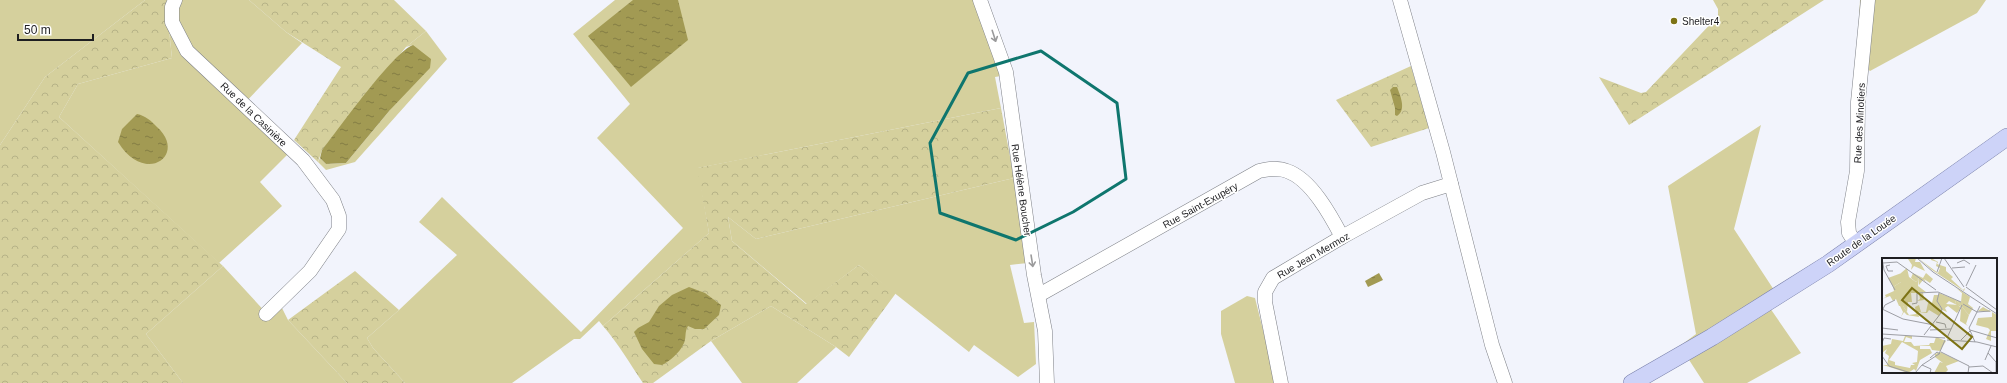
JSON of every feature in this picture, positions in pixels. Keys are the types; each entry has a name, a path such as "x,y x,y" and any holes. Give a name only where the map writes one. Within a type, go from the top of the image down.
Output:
{"main road":[{"name":"Route de la Louée","path":"1632,383 1712,337 1856,244 2007,137"},
{"name":"Route de la Louée","path":"1649,383 1712,337"}],"street":[{"name":"Rue de la Casinière","path":"175,0 172,7 172,22 186,51 303,160 332,200 339,216 339,229 310,271 266,314"},
{"name":"Rue Hélène Boucher","path":"980,0 1006,72 1024,208 1045,331 1045,382"},
{"path":"1400,0 1451,184 1492,345 1503,381"},
{"name":"Rue des Minotiers","path":"1856,244 1849,233 1848,222 1857,171 1858,102 1868,0"},
{"name":"Rue Saint-Exupéry","path":"1039,295 1259,171 1274,168 1287,170 1301,178 1319,199 1342,237"},
{"name":"Rue Jean Mermoz","path":"1281,383 1266,315 1265,292 1273,278 1342,237 1422,193 1451,184"}],"highlighted area":[{"path":"1041,51 1117,103 1126,179 1073,212 1016,240 940,213 930,143 968,73"}],"green space":[{"path":"0,0 145,0 45,77 0,145"},
{"path":"145,0 179,0 167,11 172,58 78,84 59,117 223,266 146,334 183,383 0,383 0,145 45,77"},
{"path":"179,0 249,0 286,32 302,43 241,107 289,153 260,182 282,206 219,263 59,117 78,84 172,58 167,11"},
{"path":"249,0 394,0 426,31 406,47 322,150 318,162 294,140 341,67 286,32"},
{"path":"615,0 985,0 1013,74 995,77 1001,108 698,168 709,233 603,326 599,321 580,339 574,339 512,383 405,383 373,348 367,338 457,255 419,222 442,197 581,332 683,228 597,138 630,104 573,34"},
{"path":"1713,0 1824,0 1629,125 1599,77 1641,93 1646,92 1718,16 1718,9"},
{"path":"1860,0 1986,0 1977,13 1870,71 1857,59"},
{"path":"426,31 447,59 355,162 326,170 318,162 320,158 326,164 346,163 390,110 413,45 406,47"},
{"path":"1411,66 1429,128 1371,147 1336,100"},
{"path":"1001,108 1014,178 756,239 728,217 732,241 806,304 859,265 896,293 849,357 836,347 771,306 711,341 653,383 643,383 619,346 603,326 709,233 697,168"},
{"path":"1761,125 1734,229 1774,290 1763,298 1801,353 1747,383 1704,383 1680,346 1696,334 1668,186"},
{"path":"1014,178 1028,263 1010,265 1024,323 1034,322 1036,364 1018,377 974,345 969,352 859,265 807,304 732,241 728,217 756,239"},
{"path":"223,266 270,317 282,308 288,320 347,383 183,383 146,334"},
{"path":"355,271 399,310 367,338 373,348 405,383 347,383 288,320"},
{"path":"1247,296 1255,298 1275,378 1274,383 1235,383 1221,334 1221,311"},
{"path":"771,306 836,347 797,383 742,383 711,341"}],"water":[{"path":"633,0 678,0 688,40 631,87 588,36"},
{"path":"413,45 431,59 430,68 390,110 346,163 326,164 320,158 322,150 393,61 404,50"},
{"path":"1393,87 1397,87 1402,102 1402,110 1397,116 1395,115 1395,108 1390,90"},
{"path":"137,114 150,120 165,137 168,147 165,156 159,162 150,164 140,162 129,155 118,142 122,129"},
{"path":"1379,273 1383,280 1368,287 1365,281"},
{"path":"689,287 705,293 721,305 719,315 704,329 695,329 688,326 684,343 677,354 662,365 654,364 642,349 634,332 649,322 659,306 672,295"}],"place":[{"name":"Shelter4","path":"1674,21"}]}
